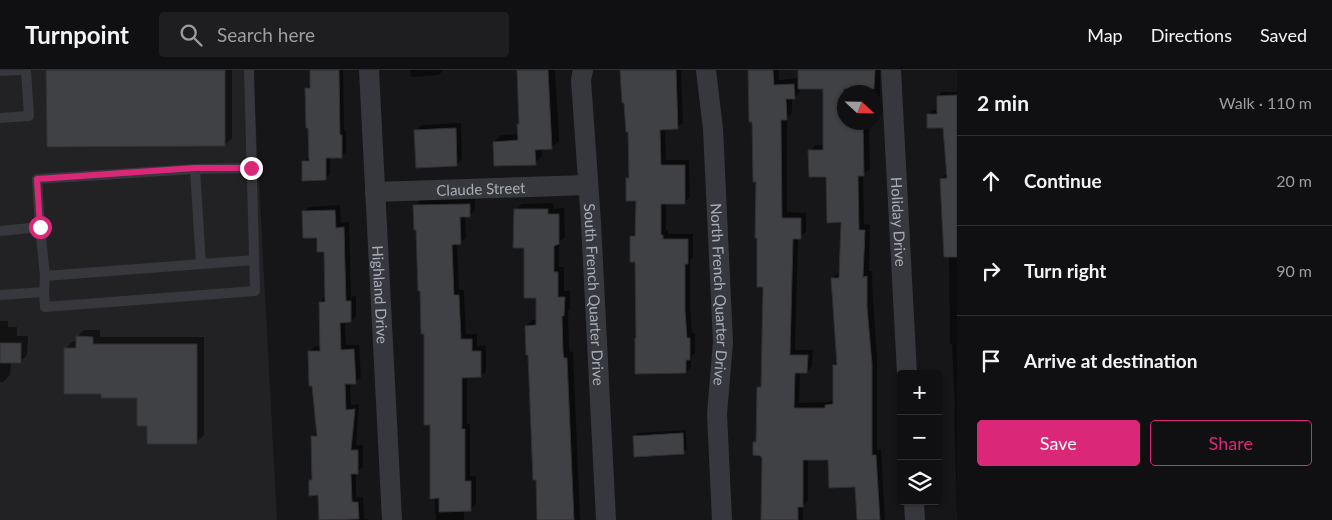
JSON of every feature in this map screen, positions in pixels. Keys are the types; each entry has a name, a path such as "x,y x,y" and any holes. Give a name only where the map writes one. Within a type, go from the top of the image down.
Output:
{"street":[{"name":"Highland Drive","path":"368,70 392,520"},
{"name":"South French Quarter Drive","path":"582,70 581,80 606,520"},
{"name":"North French Quarter Drive","path":"706,70 712,129 723,342 717,414 722,520"},
{"name":"Holiday Drive","path":"891,70 907,370"},
{"name":"Claude Street","path":"375,192 588,185"},
{"path":"914,505 915,520"}],"lane":[{"path":"0,71 24,70 29,116 0,118"},
{"path":"249,70 255,291 45,307 37,179 195,168 251,168"},
{"path":"195,168 201,264"},
{"path":"0,231 40,227"},
{"path":"44,276 254,260"},
{"path":"0,295 44,292"}],"shaded area":[{"path":"0,70 253,70 277,520 0,520"}],"building":[{"path":"46,70 225,70 225,146 47,147"},
{"path":"310,70 339,70 342,158 326,158 326,180 302,181 302,161 309,161 305,88 310,88"},
{"path":"517,70 548,70 552,149 535,150 536,165 494,166 493,142 518,140"},
{"path":"620,70 676,70 678,129 660,130 661,165 685,165 685,204 661,204 661,235 663,235 663,239 688,239 688,264 685,264 685,310 687,338 690,338 690,360 686,360 686,373 635,374 635,262 630,262 630,236 635,236 636,201 626,201 626,178 629,178 628,132 626,132 624,103 622,103"},
{"path":"748,70 773,70 774,85 794,84 795,99 786,99 787,120 781,120 782,218 801,218 801,239 793,239 790,355 808,355 807,373 795,373 794,408 825,408 825,405 833,404 833,365 837,365 831,278 839,278 841,222 827,223 826,177 809,177 808,150 823,150 823,89 798,89 798,70 875,70 874,85 837,85 837,130 863,130 864,176 858,176 859,230 865,230 863,277 867,276 867,307 872,364 872,455 876,455 880,520 857,520 855,487 829,488 828,460 803,460 803,507 798,507 798,520 761,520 762,459 761,456 753,455 753,442 756,442 757,387 761,387 763,287 757,287 757,238 755,238 756,182 753,182 752,122 749,122"},
{"path":"957,95 957,257 944,257 940,179 947,178 943,128 927,128 927,114 937,114 937,96"},
{"path":"456,128 457,166 416,168 414,130"},
{"path":"470,204 470,217 460,217 461,244 452,245 454,295 459,295 461,339 472,339 472,351 481,351 481,377 462,378 462,429 465,429 465,481 471,481 471,511 439,512 439,498 430,499 430,425 424,425 424,334 421,334 420,291 418,291 416,230 414,230 413,205"},
{"path":"514,209 548,209 548,214 559,214 559,244 554,246 554,272 558,272 558,297 565,297 564,316 562,316 563,352 564,358 567,358 574,520 537,520 536,480 533,480 525,326 536,325 536,298 524,298 524,248 513,248"},
{"path":"335,210 336,228 344,227 346,301 351,301 351,322 340,323 341,350 354,349 356,384 345,384 346,410 355,409 351,450 358,450 358,474 351,474 352,502 358,502 359,519 319,520 318,495 309,496 309,480 312,480 311,436 317,436 312,386 309,386 308,351 320,351 319,302 325,302 324,252 317,252 317,238 303,238 302,211"},
{"path":"76,336 93,337 93,344 197,344 197,444 147,444 147,426 137,426 137,398 101,398 101,394 64,394 64,348 76,348"},
{"path":"0,343 21,343 21,363 0,363"},
{"path":"683,433 684,454 634,457 633,436"}],"route":[{"path":"40,227 37,179 195,168 251,168"}]}
